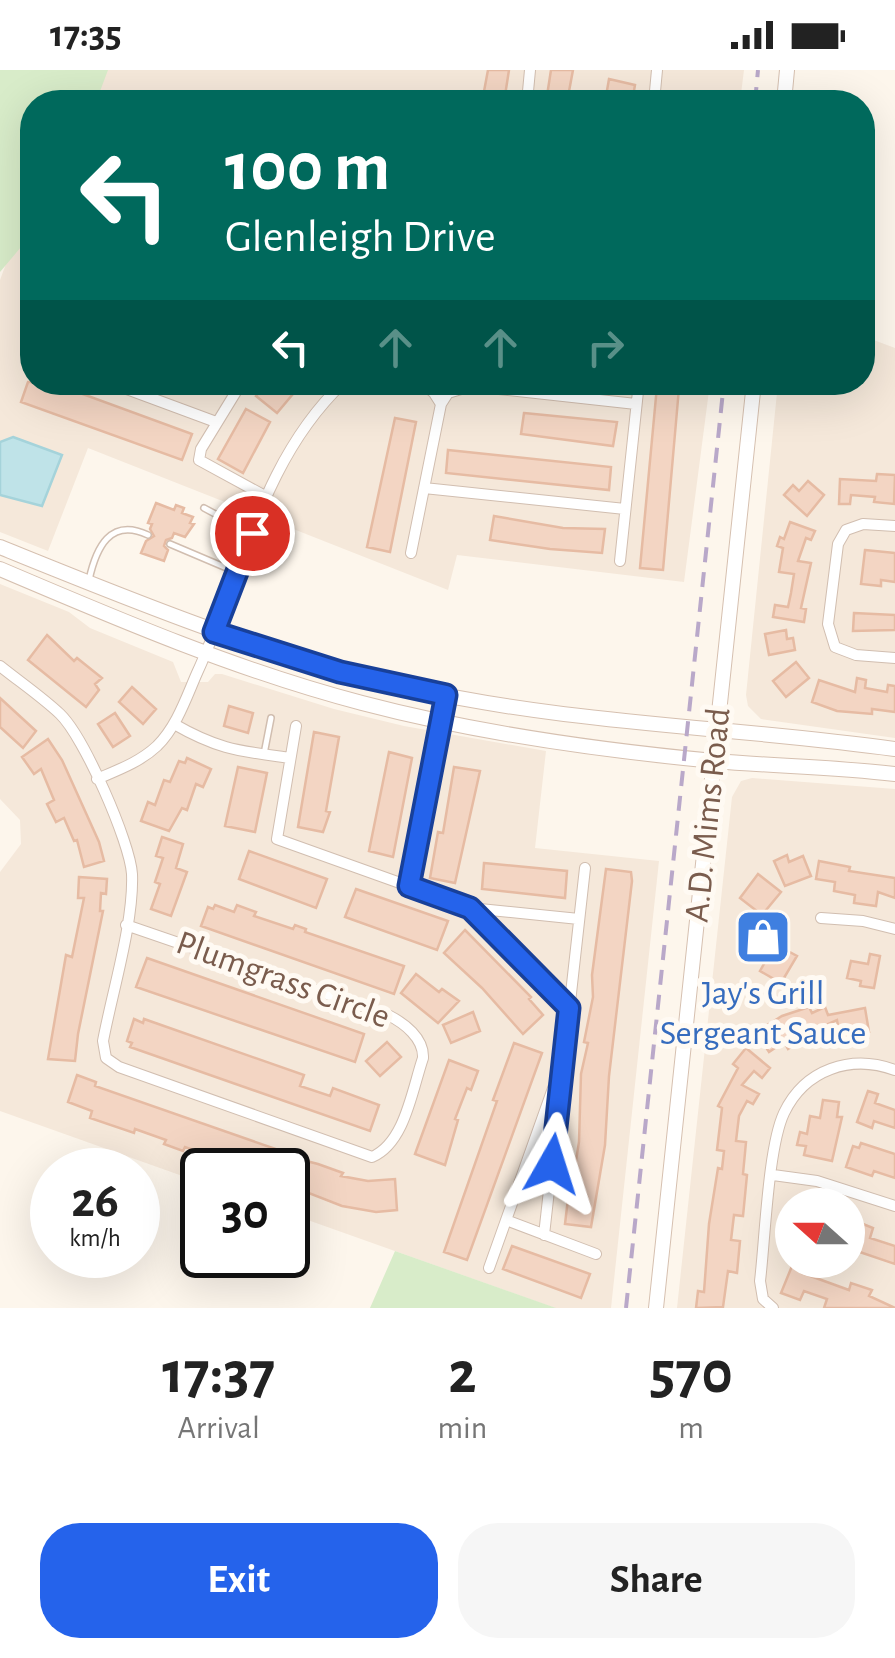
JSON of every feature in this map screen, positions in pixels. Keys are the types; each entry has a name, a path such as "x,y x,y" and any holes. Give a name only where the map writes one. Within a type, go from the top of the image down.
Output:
{"street":[{"path":"143,395 216,422"},
{"path":"234,395 199,460 265,496"},
{"path":"97,780 138,760 174,724 207,651 265,496 298,433 332,395"},
{"path":"438,395 441,404"},
{"path":"412,553 441,404 449,395"},
{"path":"554,395 636,404"},
{"path":"620,561 637,395"},
{"name":"A.D. Mims Road","path":"656,1308 753,395"},
{"path":"424,488 625,509"},
{"path":"895,526 863,524 846,530 838,544 828,624 834,647 856,655 895,658"},
{"path":"0,547 214,632 340,672 541,711 895,750"},
{"path":"0,570 311,689 441,721 713,760 895,774"},
{"name":"Plumgrass Circle","path":"0,666 62,716 78,736 128,848 132,876 103,1041 106,1058 119,1067 372,1157 384,1152 395,1140 424,1049 405,1024 126,925"},
{"path":"409,886 446,695"},
{"path":"174,724 222,748 290,758"},
{"path":"296,726 277,839 470,908 579,919"},
{"path":"544,1234 585,868"},
{"path":"470,908 569,1008"},
{"path":"821,918 895,929"},
{"path":"489,1268 564,1058"},
{"path":"772,1308 763,1299 760,1281 783,1114 800,1087 826,1069 854,1063 895,1070"},
{"path":"772,1175 816,1181 895,1206"},
{"path":"506,1220 596,1254"}],"lane":[{"path":"204,508 252,533"},
{"path":"88,583 98,548 106,540 130,528 148,535"},
{"path":"170,544 237,572"},
{"path":"264,754 271,718"}],"shaded area":[{"path":"79,70 744,70 742,90 72,90"},
{"path":"20,226 20,395 708,395 684,582 457,555 448,590 88,448 48,551 0,532 0,280"},
{"path":"875,340 895,348 895,738 761,719 748,706 746,695 777,395 875,395"},
{"path":"0,584 69,612 90,628 173,662 181,682 208,682 215,674 222,674 404,726 546,751 535,848 659,861 611,1308 555,1308 310,1221 310,1148 180,1148 180,1175 160,1168 160,1148 104,1148 0,1111 0,872 21,844 20,820 0,799"},
{"path":"752,778 895,789 895,1308 677,1308 732,797 741,781"}],"green space":[{"path":"0,70 108,70 100,90 20,90 20,248 0,272"},
{"path":"395,1251 556,1308 370,1308"}],"water":[{"path":"13,437 62,455 42,506 0,495 0,442"}],"building":[{"path":"488,70 509,70 506,90 484,90"},
{"path":"551,70 573,70 569,90 548,90"},
{"path":"609,79 635,85 634,90 607,90"},
{"path":"23,395 86,395 192,434 182,460 21,402"},
{"path":"257,395 292,395 277,413"},
{"path":"656,395 678,395 663,570 640,568"},
{"path":"246,409 270,422 243,473 218,459"},
{"path":"524,413 617,422 613,446 521,434"},
{"path":"395,418 416,422 390,552 367,547"},
{"path":"448,450 611,467 609,490 446,473"},
{"path":"877,474 895,475 894,504 851,495 850,504 839,504 840,479 876,481"},
{"path":"808,481 824,495 807,516 784,495 793,485 799,491"},
{"path":"156,503 174,510 176,505 184,508 182,513 193,517 190,523 194,524 185,537 174,533 166,540 164,561 141,553 146,541 154,536 152,524 148,523"},
{"path":"494,516 563,528 605,529 602,553 490,540"},
{"path":"790,522 815,531 811,540 806,538 798,561 811,563 801,608 806,609 804,622 773,617 775,605 788,607 791,593 794,574 779,572 783,548 777,546"},
{"path":"865,550 895,553 895,582 881,580 881,586 861,584"},
{"path":"854,613 895,615 895,630 853,631"},
{"path":"786,630 787,639 793,638 795,650 769,655 765,634"},
{"path":"47,635 74,661 77,658 102,678 95,684 99,690 86,707 28,660"},
{"path":"796,662 809,678 786,697 773,681"},
{"path":"857,678 866,680 865,688 887,692 888,685 895,686 895,712 837,711 812,702 819,680 855,692"},
{"path":"132,687 156,709 143,724 119,702"},
{"path":"0,698 36,731 23,748 0,727"},
{"path":"229,706 253,713 248,733 224,726"},
{"path":"115,713 130,736 113,747 98,724"},
{"path":"314,732 339,737 326,811 330,812 323,832 298,827"},
{"path":"48,739 62,760 104,861 84,867 77,840 74,841 64,818 56,822 47,804 54,800 41,769 34,774 22,757"},
{"path":"389,752 412,758 393,857 369,851"},
{"path":"187,758 211,769 203,787 196,784 187,810 182,808 169,831 141,821 148,802 155,805 164,780 170,782 179,761 185,763"},
{"path":"238,767 267,773 255,832 225,826"},
{"path":"454,767 480,771 455,883 430,878 438,832 443,833"},
{"path":"162,837 183,844 176,868 187,872 171,916 151,909 160,884 155,882 163,858 156,856"},
{"path":"249,851 327,879 316,908 239,879"},
{"path":"787,855 789,862 803,856 811,876 785,886 774,861"},
{"path":"819,861 850,867 849,871 895,878 895,898 878,892 876,906 854,903 855,895 834,891 835,882 816,879"},
{"path":"484,863 567,871 565,898 482,889"},
{"path":"606,869 631,872 632,881 609,1076 605,1145 591,1227 565,1224 579,1142 581,1074 588,1043 584,1042 593,997 592,975"},
{"path":"758,874 781,892 762,915 740,898"},
{"path":"79,877 107,879 106,894 101,893 103,911 75,1061 48,1059 66,955 72,957 84,898 78,898"},
{"path":"356,889 448,921 437,950 345,917"},
{"path":"215,905 234,912 237,905 256,912 254,916 293,929 295,925 306,929 305,932 404,966 394,994 201,926 208,907 213,909"},
{"path":"772,921 778,940 749,949 743,930"},
{"path":"465,930 531,997 543,1015 523,1034 444,953"},
{"path":"786,950 797,956 781,983 760,971 770,953 780,959"},
{"path":"870,954 880,956 874,988 847,978 851,961 868,964"},
{"path":"147,958 364,1034 355,1062 136,987"},
{"path":"416,974 439,992 442,989 459,1001 438,1023 401,993"},
{"path":"809,1007 812,1013 825,1007 828,1015 865,1008 869,1032 853,1034 854,1041 841,1043 837,1020 815,1030 819,1040 808,1045 805,1038 788,1049 784,1042 769,1052 756,1032 782,1016"},
{"path":"473,1012 480,1031 451,1043 443,1025"},
{"path":"134,1019 143,1023 144,1019 304,1075 300,1086 330,1096 333,1088 379,1105 370,1131 130,1047 132,1043 127,1041"},
{"path":"387,1042 401,1057 380,1076 366,1061"},
{"path":"514,1043 542,1053 467,1260 444,1252"},
{"path":"746,1048 770,1068 762,1078 754,1071 742,1085 759,1094 753,1104 747,1101 739,1116 736,1141 746,1142 743,1174 747,1175 743,1216 734,1215 731,1240 740,1241 737,1273 728,1271 723,1307 696,1308 698,1291 704,1292 709,1224 724,1151 717,1150 722,1108 718,1106 738,1068 733,1064"},
{"path":"449,1060 478,1071 455,1119 458,1120 445,1165 415,1154"},
{"path":"77,1075 96,1082 95,1086 273,1148 180,1150 164,1144 166,1140 135,1129 134,1133 90,1118 92,1111 68,1102"},
{"path":"868,1091 878,1094 875,1103 895,1110 895,1128 874,1121 872,1128 857,1122"},
{"path":"823,1100 839,1102 837,1117 842,1117 832,1161 804,1155 806,1146 797,1145 800,1132 807,1134 810,1116 820,1118"},
{"path":"861,1143 895,1154 895,1178 874,1171 872,1176 846,1167 853,1146 859,1148"},
{"path":"310,1162 343,1173 341,1176 368,1181 395,1179 397,1210 376,1212 342,1206 310,1194"},
{"path":"865,1225 873,1228 870,1238 895,1246 895,1264 865,1254"},
{"path":"512,1246 590,1274 581,1298 503,1269"},
{"path":"787,1278 816,1278 849,1290 851,1283 872,1290 869,1296 895,1308 824,1308 827,1299 804,1291 800,1300 781,1293"}],"railway":[{"path":"756,90 758,70"},
{"path":"626,1308 723,395"}],"place":[{"name":"Jay's Grill Sergeant Sauce","path":"763,937"}],"route":[{"path":"252,533 214,632 340,672 446,695 409,886 470,908 569,1008 552,1164"}]}
